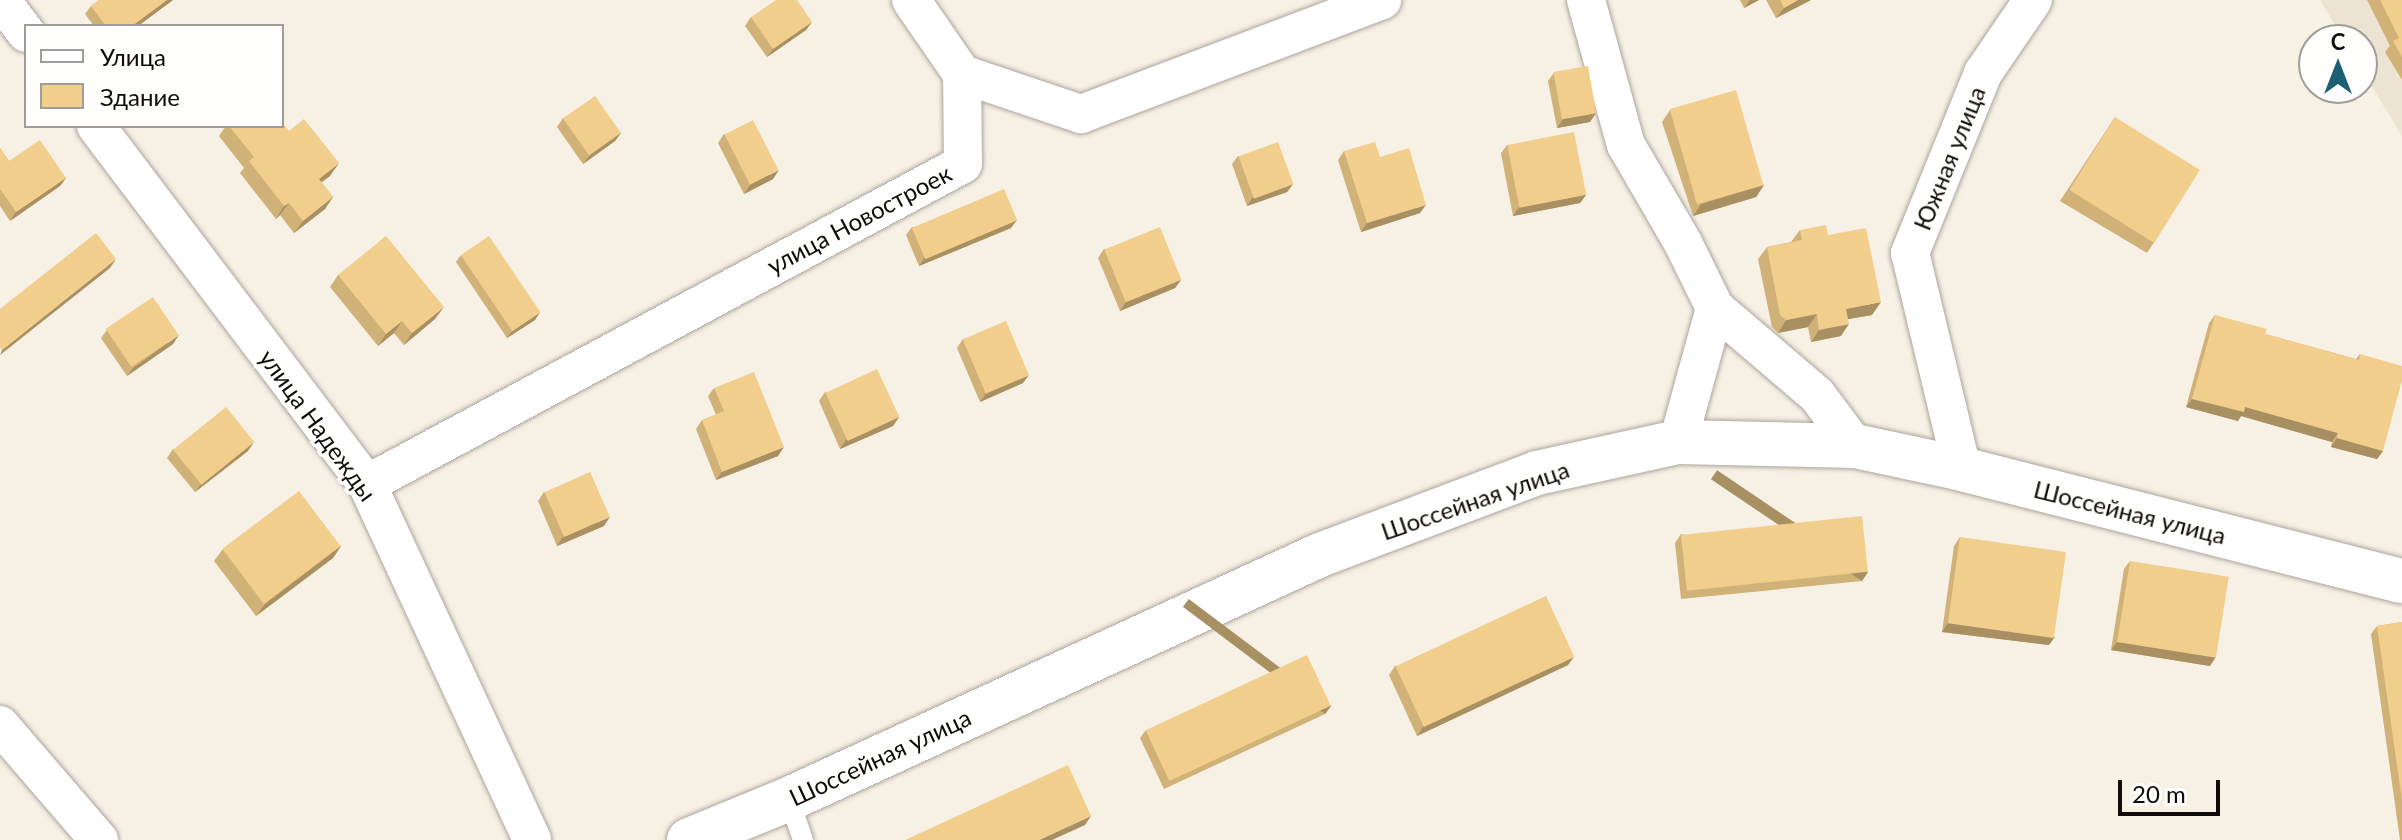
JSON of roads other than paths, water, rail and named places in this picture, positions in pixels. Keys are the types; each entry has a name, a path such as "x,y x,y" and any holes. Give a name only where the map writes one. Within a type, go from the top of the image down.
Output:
{"main road":[{"name":"Шоссейная улица","path":"689,840 789,799 1320,555 1537,473 1678,442 1855,446 1962,469 2402,581"}],"street":[{"path":"1,0 24,30"},
{"path":"911,0 962,74 1081,114 1382,0"},
{"path":"1586,0 1626,145 1683,243 1715,308 1817,395 1855,446"},
{"name":"Южная улица","path":"1962,469 1910,253 1983,73 2033,0"},
{"name":"улица Новостроек","path":"367,484 963,164 962,74"},
{"name":"улица Надежды","path":"98,128 367,484 532,840"},
{"path":"1678,442 1715,308"},
{"path":"0,725 99,840"}],"lane":[{"path":"789,799 803,840"}]}
